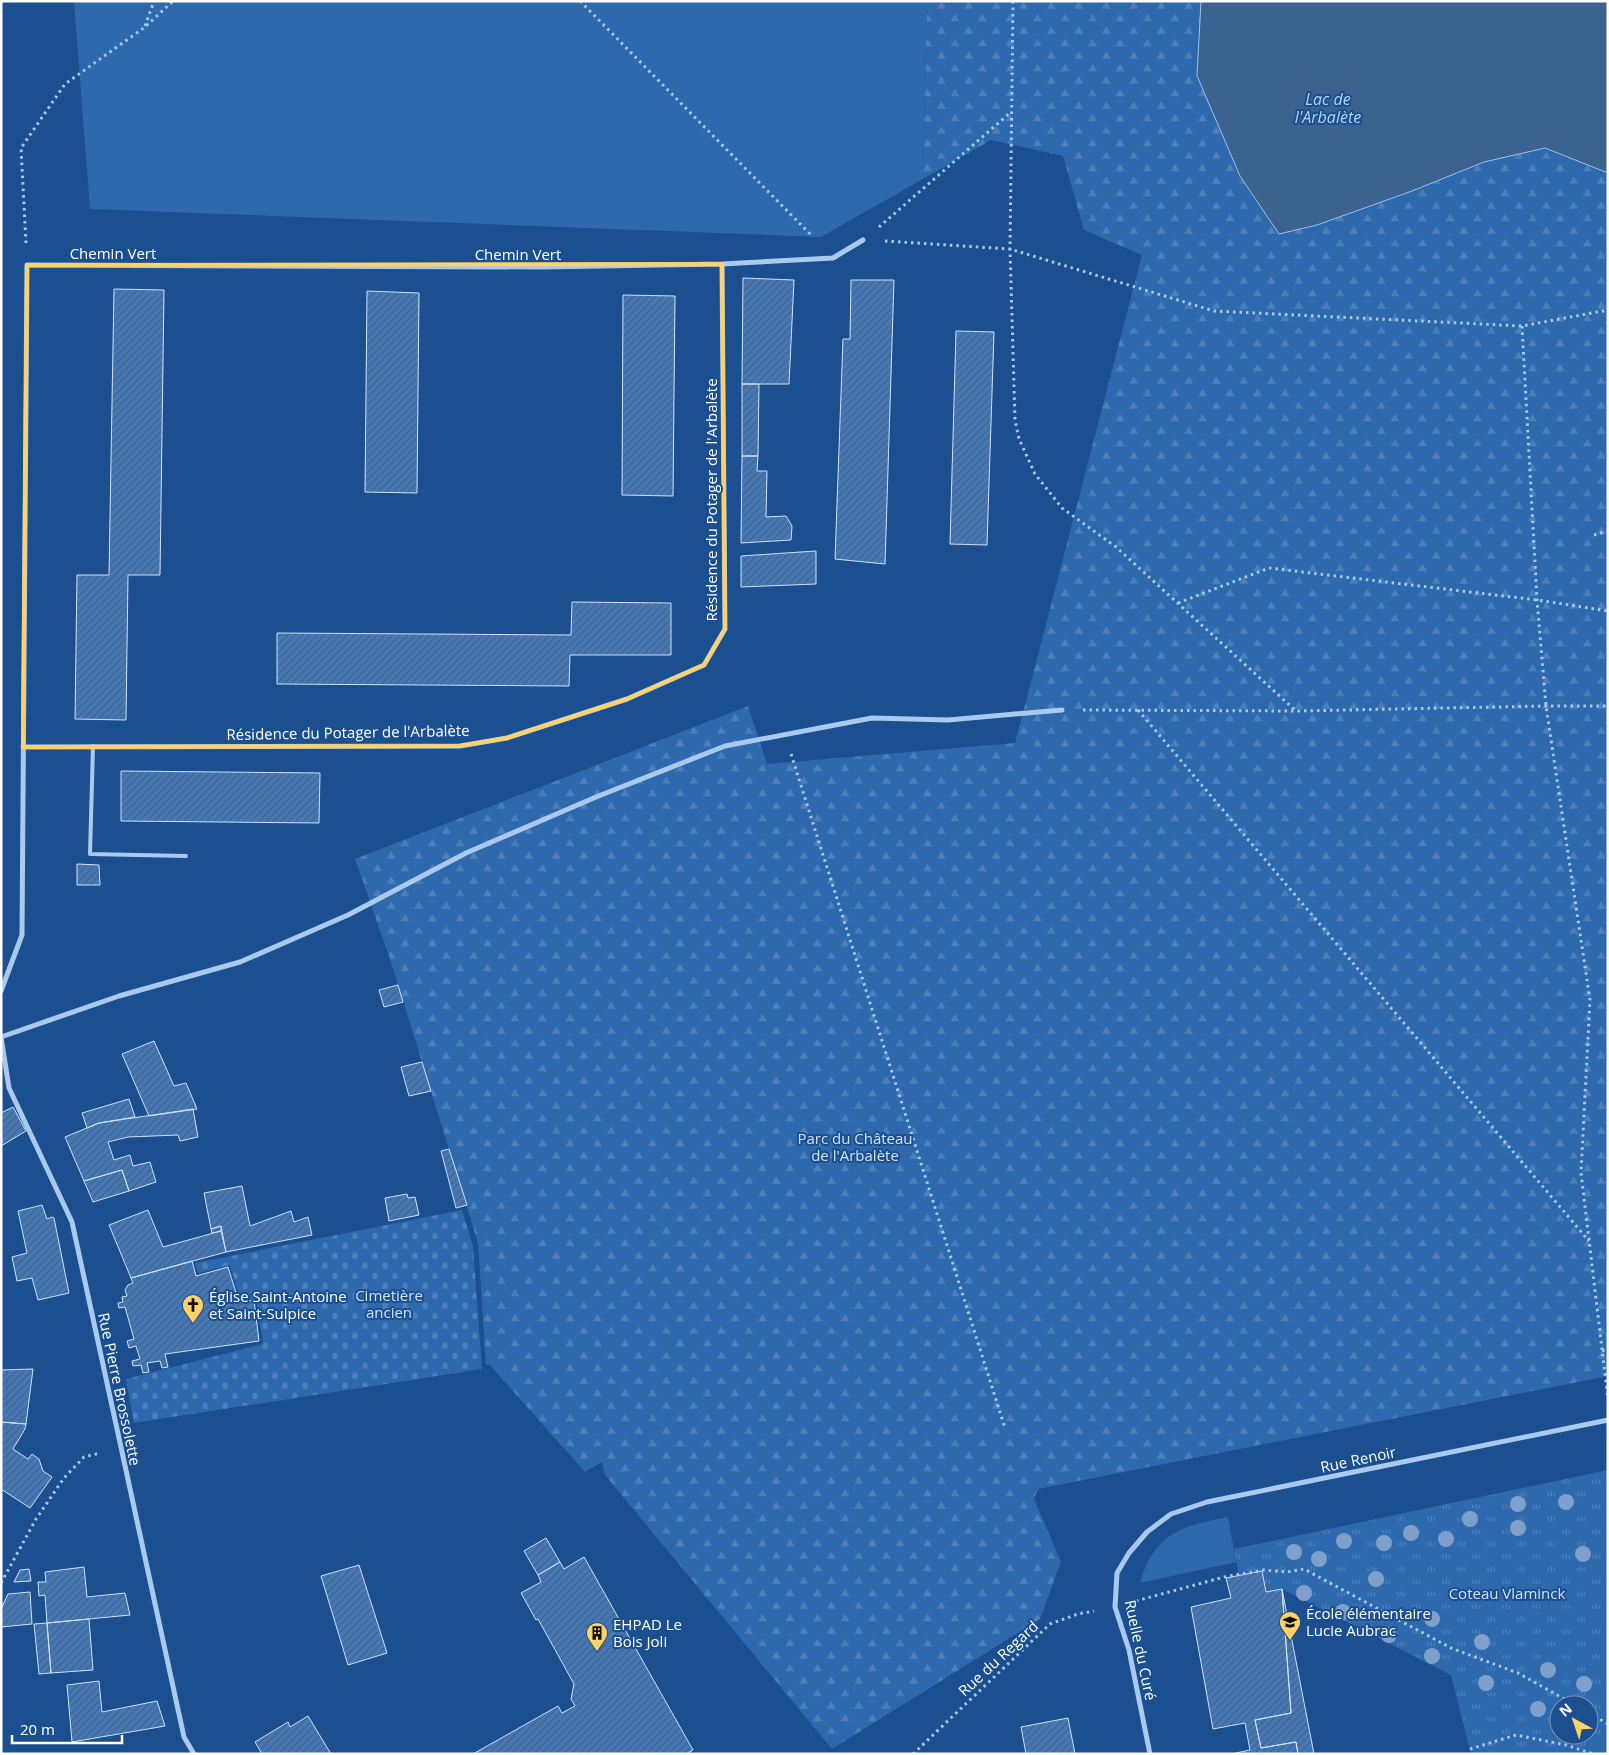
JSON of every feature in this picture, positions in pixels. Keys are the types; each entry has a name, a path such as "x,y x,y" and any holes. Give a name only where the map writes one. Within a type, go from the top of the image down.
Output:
{"street":[{"name":"Chemin Vert","path":"27,265 541,267 722,264 833,258 863,240"},
{"name":"Résidence du Potager de l'Arbalète","path":"23,747 460,746 507,738 627,698 704,665 724,629 722,264"},
{"path":"1,991 22,935 27,265"},
{"path":"1,1037 119,996 240,962 348,915 466,853 596,797 725,746 872,718 948,720 1062,710"},
{"name":"Rue Pierre Brossolette","path":"1,1037 9,1088 72,1222 184,1737 194,1754"},
{"name":"Rue Renoir","path":"1129,1553 1147,1532 1172,1514 1207,1502 1608,1420"},
{"name":"Ruelle du Curé","path":"1129,1553 1117,1573 1115,1607 1129,1650 1150,1754"}],"lane":[{"path":"93,746 90,854 186,856"}],"path":[{"path":"145,27 154,1"},
{"path":"27,265 21,148 65,84 145,27 173,1"},
{"path":"580,1 833,258"},
{"path":"1013,1 1010,248 1015,420 1019,439 1035,474 1062,508 1116,547 1296,711"},
{"path":"863,240 1011,112"},
{"path":"863,240 1010,248 1214,311 1522,326 1608,310"},
{"path":"1522,326 1537,600 1546,706 1590,1000 1581,1172 1608,1400"},
{"path":"1594,535 1608,531"},
{"path":"1178,604 1269,568 1537,600 1608,611"},
{"path":"1062,710 1296,711 1608,706"},
{"path":"1138,710 1589,1241"},
{"path":"785,735 1005,1428"},
{"path":"1602,1351 1608,1350"},
{"path":"1,1583 36,1519 64,1478 84,1457 120,1448"},
{"name":"Rue du Regard","path":"913,1754 1050,1624 1078,1614 1115,1607 1224,1577 1264,1570 1287,1572 1304,1569 1451,1648 1518,1673 1557,1695"},
{"path":"1470,1749 1516,1735 1566,1745 1593,1754"}],"highlighted area":[{"path":"722,264 725,629 704,665 627,699 507,738 460,746 23,747 27,265"}],"green space":[{"path":"74,1 927,1 923,179 821,237 90,209"},
{"name":"Parc du Château de l'Arbalète","path":"927,1 1201,1 1197,76 1412,191 1484,162 1545,148 1608,173 1608,1376 1038,1489 1034,1499 1061,1562 1040,1619 832,1749 605,1475 602,1462 585,1472 489,1364 486,1365 478,1243 391,962 355,859 748,706 767,764 1015,743 1142,255 1084,230 1063,156 991,140 923,179"},
{"name":"Cimetière ancien","path":"462,1210 473,1246 482,1369 134,1423 126,1379 263,1344 256,1299 240,1299 230,1265 198,1273 195,1263"},
{"name":"Coteau Vlaminck","path":"1608,1470 1608,1754 1471,1754 1451,1675 1282,1589 1266,1592 1262,1571 1239,1575 1234,1549"},
{"path":"1228,1517 1236,1562 1140,1583 1153,1553 1172,1535 1197,1524"}],"water":[{"name":"Lac de l'Arbalète","path":"1201,1 1608,1 1608,173 1545,148 1484,162 1412,191 1317,225 1279,234 1240,176 1197,76"}],"building":[{"path":"743,278 794,280 789,384 742,384"},
{"path":"851,280 894,280 885,564 835,559 843,339 850,339"},
{"path":"114,289 164,290 160,575 128,575 126,720 75,719 77,575 109,575"},
{"path":"367,291 419,293 417,493 365,492"},
{"path":"623,295 675,296 673,496 622,495"},
{"path":"956,331 994,332 987,545 950,544"},
{"path":"742,384 759,384 758,456 742,456"},
{"path":"742,456 758,456 757,471 767,471 766,517 786,516 792,526 791,540 741,543"},
{"path":"816,551 816,584 741,587 741,556"},
{"path":"572,602 671,603 671,655 570,655 569,686 277,684 277,633 571,635"},
{"path":"121,771 320,773 319,823 121,821"},
{"path":"77,864 99,865 100,885 77,885"},
{"path":"398,985 403,1002 384,1007 379,990"},
{"path":"154,1041 174,1086 186,1083 197,1109 149,1116 122,1054"},
{"path":"422,1062 431,1091 409,1096 401,1067"},
{"path":"129,1099 135,1117 99,1123 87,1128 82,1113"},
{"path":"13,1107 26,1131 1,1146 1,1113"},
{"path":"193,1109 198,1137 180,1141 178,1135 128,1137 108,1142 114,1160 130,1155 133,1166 150,1162 156,1182 129,1191 122,1170 84,1181 65,1137 99,1123"},
{"path":"449,1149 467,1205 456,1208 441,1151"},
{"path":"122,1170 129,1191 93,1202 84,1181"},
{"path":"242,1186 250,1226 291,1211 294,1222 308,1217 312,1235 226,1252 221,1226 211,1229 204,1193"},
{"path":"407,1194 408,1198 415,1197 419,1215 389,1221 385,1198"},
{"path":"42,1205 47,1219 54,1218 69,1293 38,1300 32,1278 17,1281 12,1257 27,1253 18,1211"},
{"path":"148,1210 163,1247 221,1231 226,1252 131,1278 109,1225"},
{"path":"221,1226 221,1231 212,1233 211,1229"},
{"name":"Église Saint-Antoine et Saint-Sulpice","path":"192,1261 196,1276 228,1267 239,1302 254,1300 259,1341 165,1354 168,1367 162,1368 160,1361 147,1363 149,1372 143,1373 141,1365 133,1366 132,1361 140,1359 136,1346 129,1348 127,1341 134,1339 125,1307 119,1308 118,1303 123,1302 122,1297 127,1296 125,1290 128,1285 133,1283 131,1278"},
{"path":"33,1369 26,1424 1,1422 1,1370"},
{"path":"1,1422 26,1424 13,1449 28,1459 32,1454 39,1459 43,1471 52,1477 30,1508 1,1489"},
{"path":"546,1538 560,1562 538,1575 524,1551"},
{"name":"EHPAD Le Bois Joli","path":"584,1557 693,1750 686,1754 473,1754 558,1706 562,1713 575,1706 571,1699 574,1684 538,1619 536,1620 521,1593 541,1582 538,1575 560,1562 564,1569"},
{"path":"359,1565 387,1653 348,1665 321,1576"},
{"path":"84,1567 87,1597 125,1593 130,1615 47,1623 45,1595 39,1596 38,1582 46,1582 45,1572"},
{"path":"29,1569 31,1581 14,1582 20,1570"},
{"path":"1262,1571 1266,1592 1282,1589 1291,1713 1255,1720 1261,1748 1296,1742 1298,1754 1231,1754 1250,1750 1245,1723 1213,1729 1191,1607 1231,1598 1226,1578"},
{"path":"1282,1589 1314,1754 1298,1754 1296,1742 1261,1748 1255,1720 1291,1713"},
{"path":"30,1592 32,1624 1,1627 1,1609 8,1594"},
{"path":"89,1619 93,1670 51,1673 47,1623"},
{"path":"47,1623 51,1673 39,1674 34,1624"},
{"path":"99,1681 102,1712 157,1701 165,1726 72,1742 67,1685"},
{"path":"308,1716 331,1754 262,1754 255,1742 288,1722 290,1727"},
{"path":"1068,1718 1075,1754 1026,1754 1021,1727"}],"place":[{"name":"Église Saint-Antoine et Saint-Sulpice","path":"193,1324"},
{"name":"École élémentaire Lucie Aubrac","path":"1290,1641"},
{"name":"EHPAD Le Bois Joli","path":"597,1652"}]}
